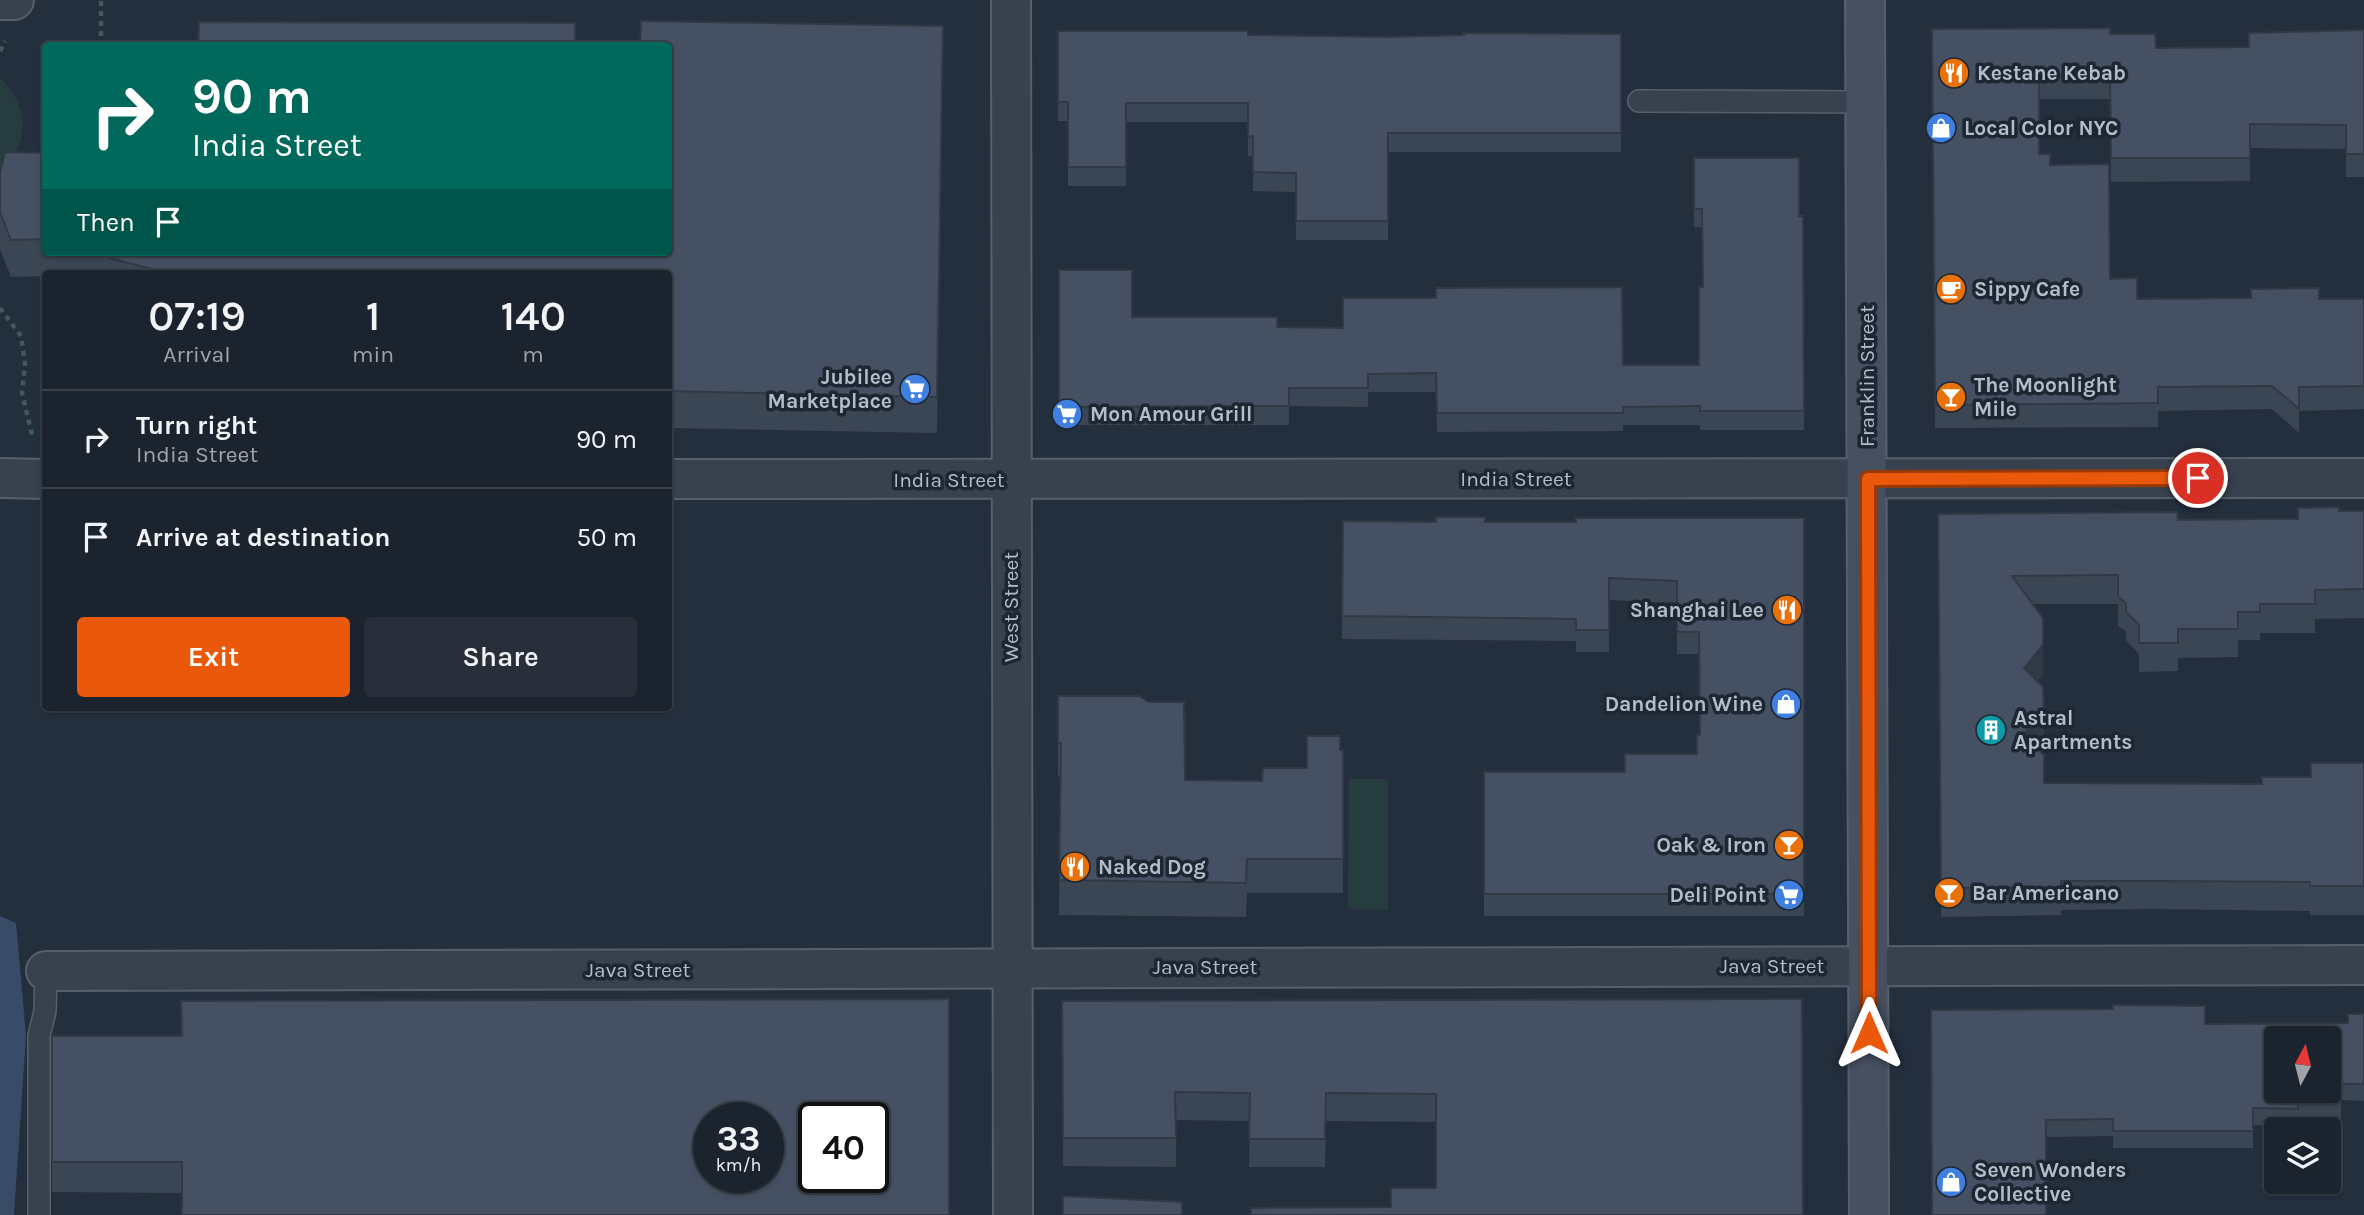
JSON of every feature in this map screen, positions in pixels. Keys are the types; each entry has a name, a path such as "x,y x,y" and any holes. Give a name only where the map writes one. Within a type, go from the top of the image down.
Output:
{"street":[{"path":"0,0 14,0"},
{"name":"West Street","path":"1010,0 1013,1215"},
{"name":"Franklin Street","path":"1865,0 1869,1215"},
{"path":"2,478 42,479"},
{"name":"India Street","path":"672,479 2364,478"},
{"name":"Java Street","path":"46,971 2364,965"}],"lane":[{"path":"1639,101 1865,102"},
{"path":"39,1215 38,1036 45,1011 46,971"}],"path":[{"path":"101,0 101,42"},
{"path":"0,51 6,40"},
{"path":"0,308 21,336 25,364 22,393 42,468"}],"green space":[{"path":"0,78 19,105 22,131 18,148 0,173"},
{"path":"1349,779 1388,779 1388,910 1348,909"}],"water":[{"path":"0,916 16,923 26,1036 14,1215 0,1215"}],"building":[{"path":"641,21 943,26 937,397 672,391 672,270 156,270 109,258 672,256 672,42 640,42"},
{"path":"199,22 575,23 575,42 198,42"},
{"path":"2110,28 2110,34 2155,34 2156,48 2249,47 2249,33 2364,30 2364,154 2346,154 2346,125 2250,124 2250,158 2111,158 2110,75 2039,76 2039,154 2050,154 2050,165 2109,164 2110,279 2137,278 2137,299 2251,298 2251,289 2319,288 2319,299 2364,299 2364,386 2299,387 2299,409 2272,386 2158,387 2158,403 1935,405 1932,29"},
{"path":"1058,31 1248,31 1248,35 1388,37 1464,35 1463,33 1621,34 1621,133 1388,133 1388,221 1296,221 1296,173 1253,172 1253,136 1248,137 1248,103 1126,103 1126,167 1068,167 1068,102 1058,102"},
{"path":"5,152 42,153 42,239 11,240 0,212 0,173"},
{"path":"1694,158 1799,158 1799,216 1803,216 1804,411 1700,411 1700,406 1623,407 1623,413 1437,413 1436,373 1368,374 1368,388 1289,388 1289,406 1059,407 1059,270 1132,270 1132,317 1277,317 1277,327 1343,328 1343,298 1436,298 1436,288 1622,287 1623,365 1699,365 1699,287 1703,287 1702,209 1694,209"},
{"path":"2339,507 2339,511 2364,511 2364,589 2315,590 2315,604 2260,604 2260,612 2238,612 2238,629 2178,629 2178,643 2139,643 2139,625 2126,612 2126,603 2118,597 2118,575 2012,576 2043,618 2043,645 2024,668 2043,687 2044,715 2023,734 2044,755 2044,783 2262,784 2262,777 2311,777 2311,763 2364,763 2364,886 2310,886 2310,882 2061,881 2061,887 1941,888 1938,514 2177,512 2178,520 2298,519 2298,508"},
{"path":"1436,517 1485,517 1485,522 1576,522 1576,518 1804,518 1804,894 1484,894 1484,772 1625,772 1625,754 1697,754 1697,735 1700,735 1699,632 1677,632 1677,581 1609,578 1609,630 1576,630 1576,619 1342,616 1343,521 1436,522"},
{"path":"1058,696 1139,696 1149,702 1184,702 1185,780 1262,781 1263,768 1307,768 1307,736 1340,736 1340,750 1343,750 1343,859 1247,859 1246,883 1059,880 1061,743 1058,743"},
{"path":"949,999 949,1215 182,1215 182,1162 52,1162 52,1036 182,1036 181,1001"},
{"path":"1802,999 1803,1215 1251,1215 1251,1208 1391,1207 1391,1188 1436,1188 1436,1094 1326,1093 1325,1139 1249,1139 1250,1093 1175,1092 1176,1138 1063,1138 1062,1001"},
{"path":"2113,1005 2205,1006 2205,1024 2348,1023 2348,1014 2364,1014 2364,1084 2342,1084 2342,1026 2264,1026 2264,1103 2298,1103 2298,1109 2253,1108 2253,1131 2113,1131 2113,1119 2046,1120 2046,1215 1932,1215 1931,1010 2113,1009"},
{"path":"1063,1196 1182,1202 1182,1215 1063,1215"}],"place":[{"name":"Kestane Kebab","path":"1954,73"},
{"name":"Local Color NYC","path":"1941,128"},
{"name":"Sippy Cafe","path":"1951,289"},
{"name":"Jubilee Marketplace","path":"915,389"},
{"name":"The Moonlight Mile","path":"1951,397"},
{"name":"Mon Amour Grill","path":"1067,414"},
{"name":"Shanghai Lee","path":"1787,610"},
{"name":"Dandelion Wine","path":"1786,704"},
{"name":"Astral Apartments","path":"1991,730"},
{"name":"Oak & Iron","path":"1789,845"},
{"name":"Naked Dog","path":"1075,867"},
{"name":"Bar Americano","path":"1949,893"},
{"name":"Deli Point","path":"1789,895"},
{"name":"Seven Wonders Collective","path":"1951,1182"}],"route":[{"path":"1869,1033 1868,479 2198,478"}]}
